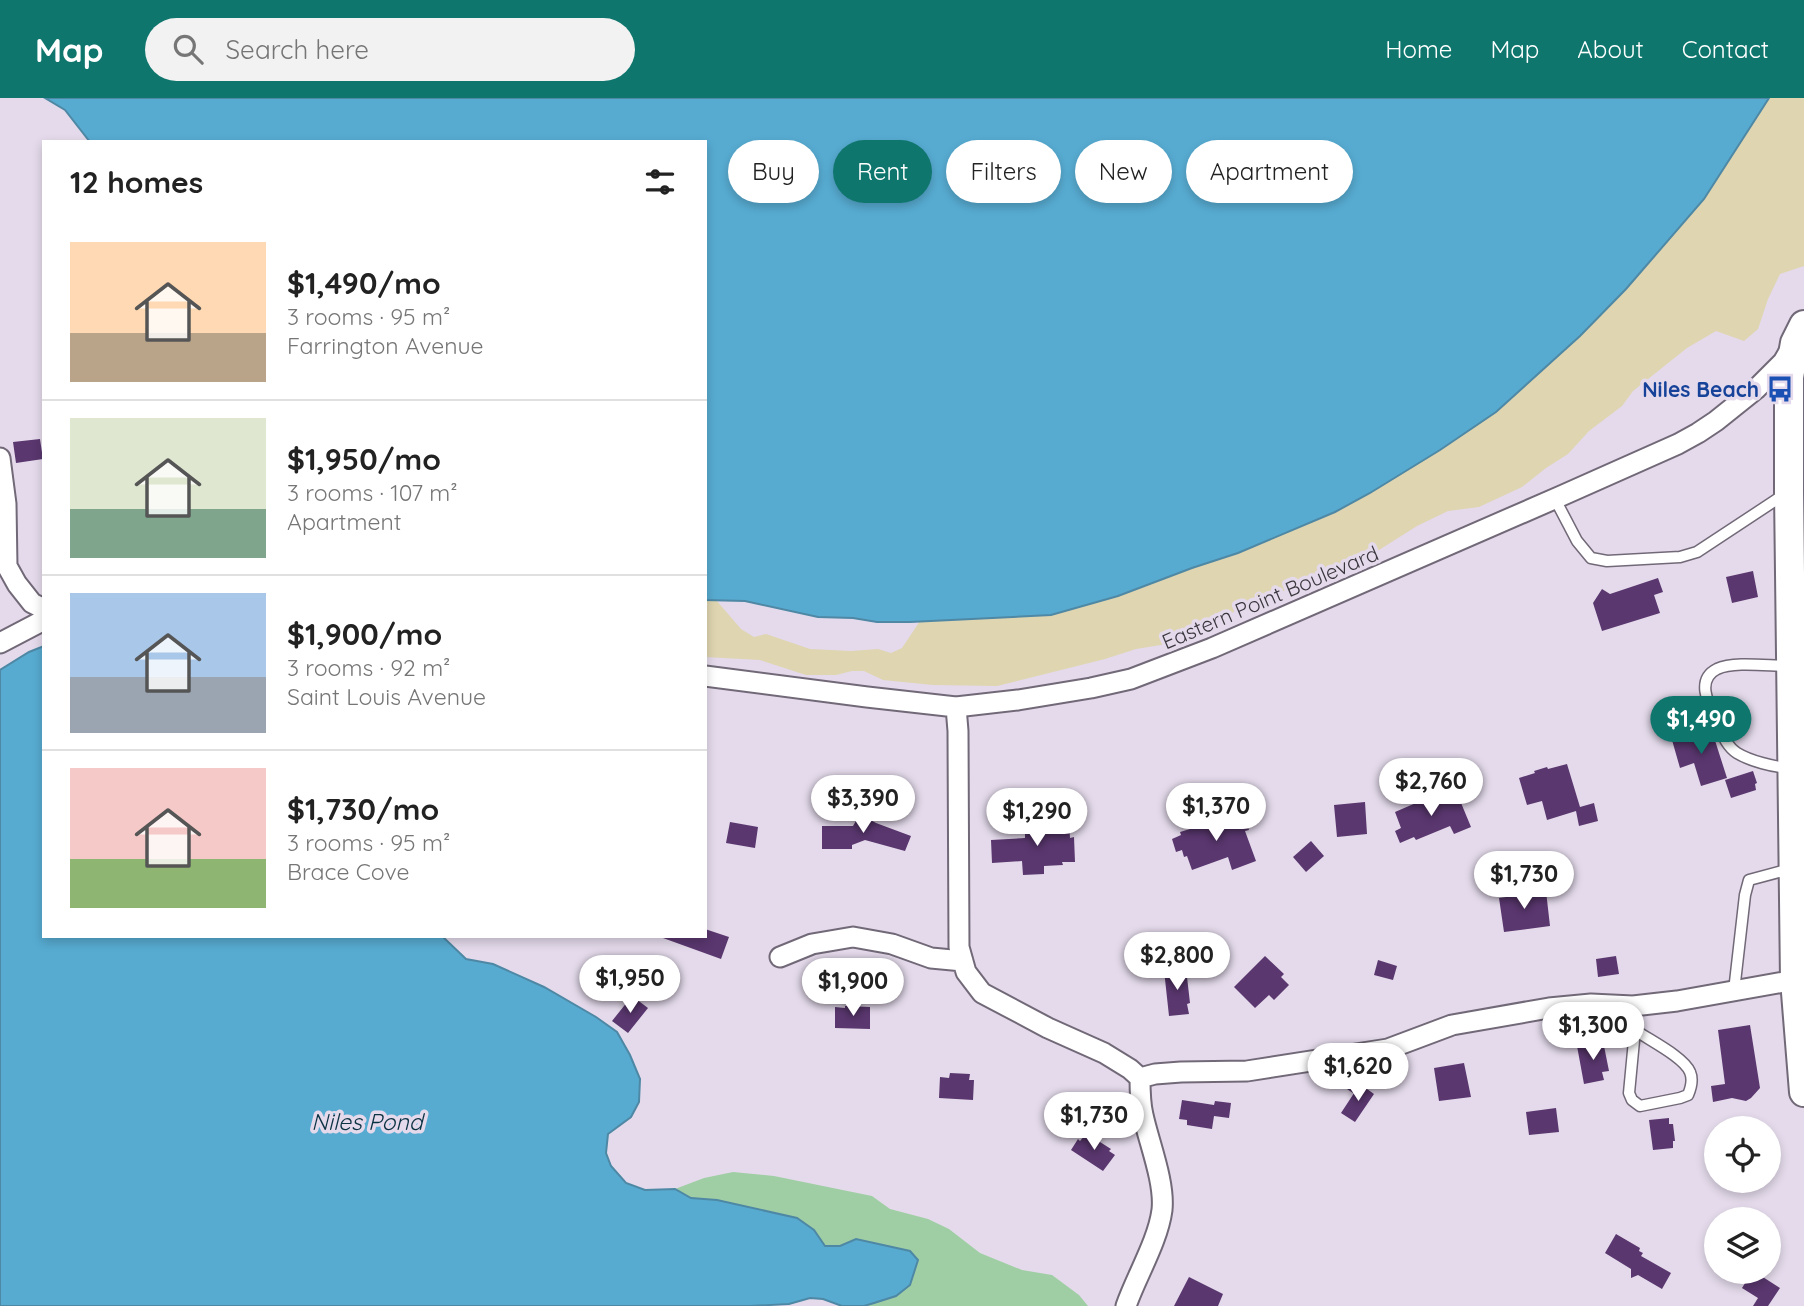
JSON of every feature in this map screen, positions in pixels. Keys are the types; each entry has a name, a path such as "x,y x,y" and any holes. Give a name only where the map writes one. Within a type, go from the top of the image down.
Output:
{"main road":[{"path":"1799,334 1789,377 1797,458 1788,492 1791,666 1797,781 1794,868 1795,980 1804,1092"}],"street":[{"name":"Eastern Point Boulevard","path":"707,676 956,707 1018,700 1131,679 1212,648 1653,456 1698,433 1756,389 1783,362 1799,334"},
{"path":"0,458 6,496 7,566 32,604 42,608"},
{"path":"0,643 42,621"},
{"path":"956,707 959,947 967,972 982,993 1048,1028 1104,1053 1140,1078 1143,1114 1161,1190 1162,1210 1126,1306"},
{"path":"780,957 812,944 853,937 892,944 931,958 963,961"},
{"path":"1140,1078 1181,1072 1247,1071 1388,1049 1452,1025 1549,1008 1591,1004 1633,1006 1795,980"}],"lane":[{"path":"1555,499 1577,541 1591,558 1607,561 1680,557 1698,552 1788,492"},
{"path":"1791,666 1737,665 1719,668 1710,674 1705,682 1705,692 1727,743 1738,753 1776,767 1797,781"},
{"path":"1734,991 1749,880 1794,868"},
{"path":"1633,1006 1635,1030 1629,1093 1632,1100 1640,1106 1688,1095 1692,1076 1689,1069 1635,1030"}],"green space":[{"path":"733,1172 774,1176 872,1196 890,1209 928,1219 949,1229 980,1253 1022,1270 1052,1275 1079,1295 1088,1306 864,1306 896,1296 910,1252 856,1239 840,1246 825,1246 814,1230 797,1218 717,1200 691,1198 675,1189 704,1178"}],"sand":[{"path":"1769,98 1804,98 1804,266 1780,274 1758,329 1744,341 1716,331 1687,348 1633,391 1622,406 1589,431 1568,454 1522,487 1479,507 1448,511 1318,580 1286,590 1222,617 1199,631 1167,644 1136,649 997,686 933,685 883,680 864,671 806,675 760,660 707,657 707,600 716,600 741,629 754,637 766,634 810,649 878,649 891,653 902,648 920,621 1051,615 1118,596 1238,553 1370,493 1496,412 1580,336 1626,289 1704,199"}],"water":[{"path":"45,98 1769,98 1704,199 1626,289 1580,336 1496,412 1370,493 1335,512 1238,553 1118,596 1051,615 910,622 818,617 745,601 707,600 707,140 88,140 65,110"},
{"name":"Niles Pond","path":"42,647 42,938 444,938 466,959 493,964 544,987 617,1032 640,1079 639,1102 631,1117 608,1134 606,1153 611,1166 626,1183 645,1190 675,1189 691,1198 717,1200 797,1218 814,1230 825,1246 840,1246 856,1239 910,1251 918,1260 910,1285 896,1296 864,1306 842,1306 823,1299 810,1298 789,1304 750,1306 0,1306 0,670"}],"building":[{"path":"40,439 42,459 16,463 13,442"},
{"path":"1753,571 1758,597 1732,603 1726,577"},
{"path":"1658,578 1663,592 1654,595 1660,613 1602,631 1593,603 1602,589 1610,594"},
{"path":"1711,728 1727,778 1701,786 1694,763 1680,768 1672,740"},
{"path":"1567,764 1580,807 1594,803 1598,821 1579,826 1576,811 1547,820 1542,801 1527,805 1519,778 1547,767 1548,769"},
{"path":"1753,771 1756,790 1731,798 1725,780"},
{"path":"1439,793 1443,804 1459,798 1471,827 1454,834 1450,826 1416,840 1414,837 1400,843 1395,831 1401,828 1395,812"},
{"path":"1365,802 1367,834 1337,837 1334,805"},
{"path":"860,814 911,836 905,851 865,840 852,845 852,849 822,849 822,826 853,826"},
{"path":"1213,815 1215,823 1235,816 1237,820 1245,818 1249,830 1245,831 1256,861 1232,870 1228,857 1192,870 1182,850 1176,852 1172,839 1181,835 1180,832 1200,826 1198,820"},
{"path":"730,822 758,827 755,848 726,843"},
{"path":"1069,822 1070,838 1074,837 1075,862 1044,866 1044,874 1023,875 1022,861 992,863 991,840 1025,838 1025,824"},
{"path":"1311,841 1324,856 1306,872 1293,857"},
{"path":"1512,887 1517,895 1546,891 1550,926 1504,932 1499,898 1506,897"},
{"path":"707,930 729,937 721,959 663,938 707,938"},
{"path":"1265,956 1284,974 1281,977 1289,985 1274,1000 1269,995 1255,1008 1234,987"},
{"path":"1616,956 1619,974 1598,977 1596,959"},
{"path":"1378,960 1397,966 1393,980 1374,975"},
{"path":"1182,968 1183,978 1187,977 1189,1014 1169,1016 1164,970"},
{"path":"632,996 648,1008 628,1033 612,1021"},
{"path":"835,1007 870,1007 870,1029 835,1028"},
{"path":"1750,1025 1760,1088 1746,1101 1732,1098 1713,1102 1711,1086 1725,1084 1718,1030"},
{"path":"1603,1041 1609,1071 1602,1072 1604,1080 1584,1084 1577,1046"},
{"path":"1464,1063 1471,1097 1439,1101 1434,1068"},
{"path":"1347,1069 1362,1080 1353,1093 1338,1083"},
{"path":"950,1073 970,1074 969,1080 974,1080 973,1100 939,1098 940,1077 949,1078"},
{"path":"1360,1084 1374,1094 1355,1122 1341,1113"},
{"path":"1182,1100 1214,1105 1215,1101 1231,1103 1229,1118 1214,1116 1212,1129 1187,1125 1187,1120 1179,1119"},
{"path":"1556,1108 1559,1132 1529,1135 1526,1112"},
{"path":"1669,1118 1669,1124 1673,1124 1673,1148 1653,1150 1649,1120"},
{"path":"1085,1135 1111,1149 1109,1151 1115,1155 1103,1171 1071,1150 1078,1139 1080,1141"},
{"path":"1616,1234 1640,1248 1639,1251 1643,1253 1641,1256 1671,1273 1662,1289 1638,1275 1631,1278 1631,1269 1605,1253"},
{"path":"1189,1277 1223,1294 1218,1306 1174,1306"},
{"path":"1744,1284 1774,1284 1780,1288 1768,1306 1753,1306 1758,1298 1742,1288"}],"place":[{"name":"Niles Beach","path":"1780,389"}]}
